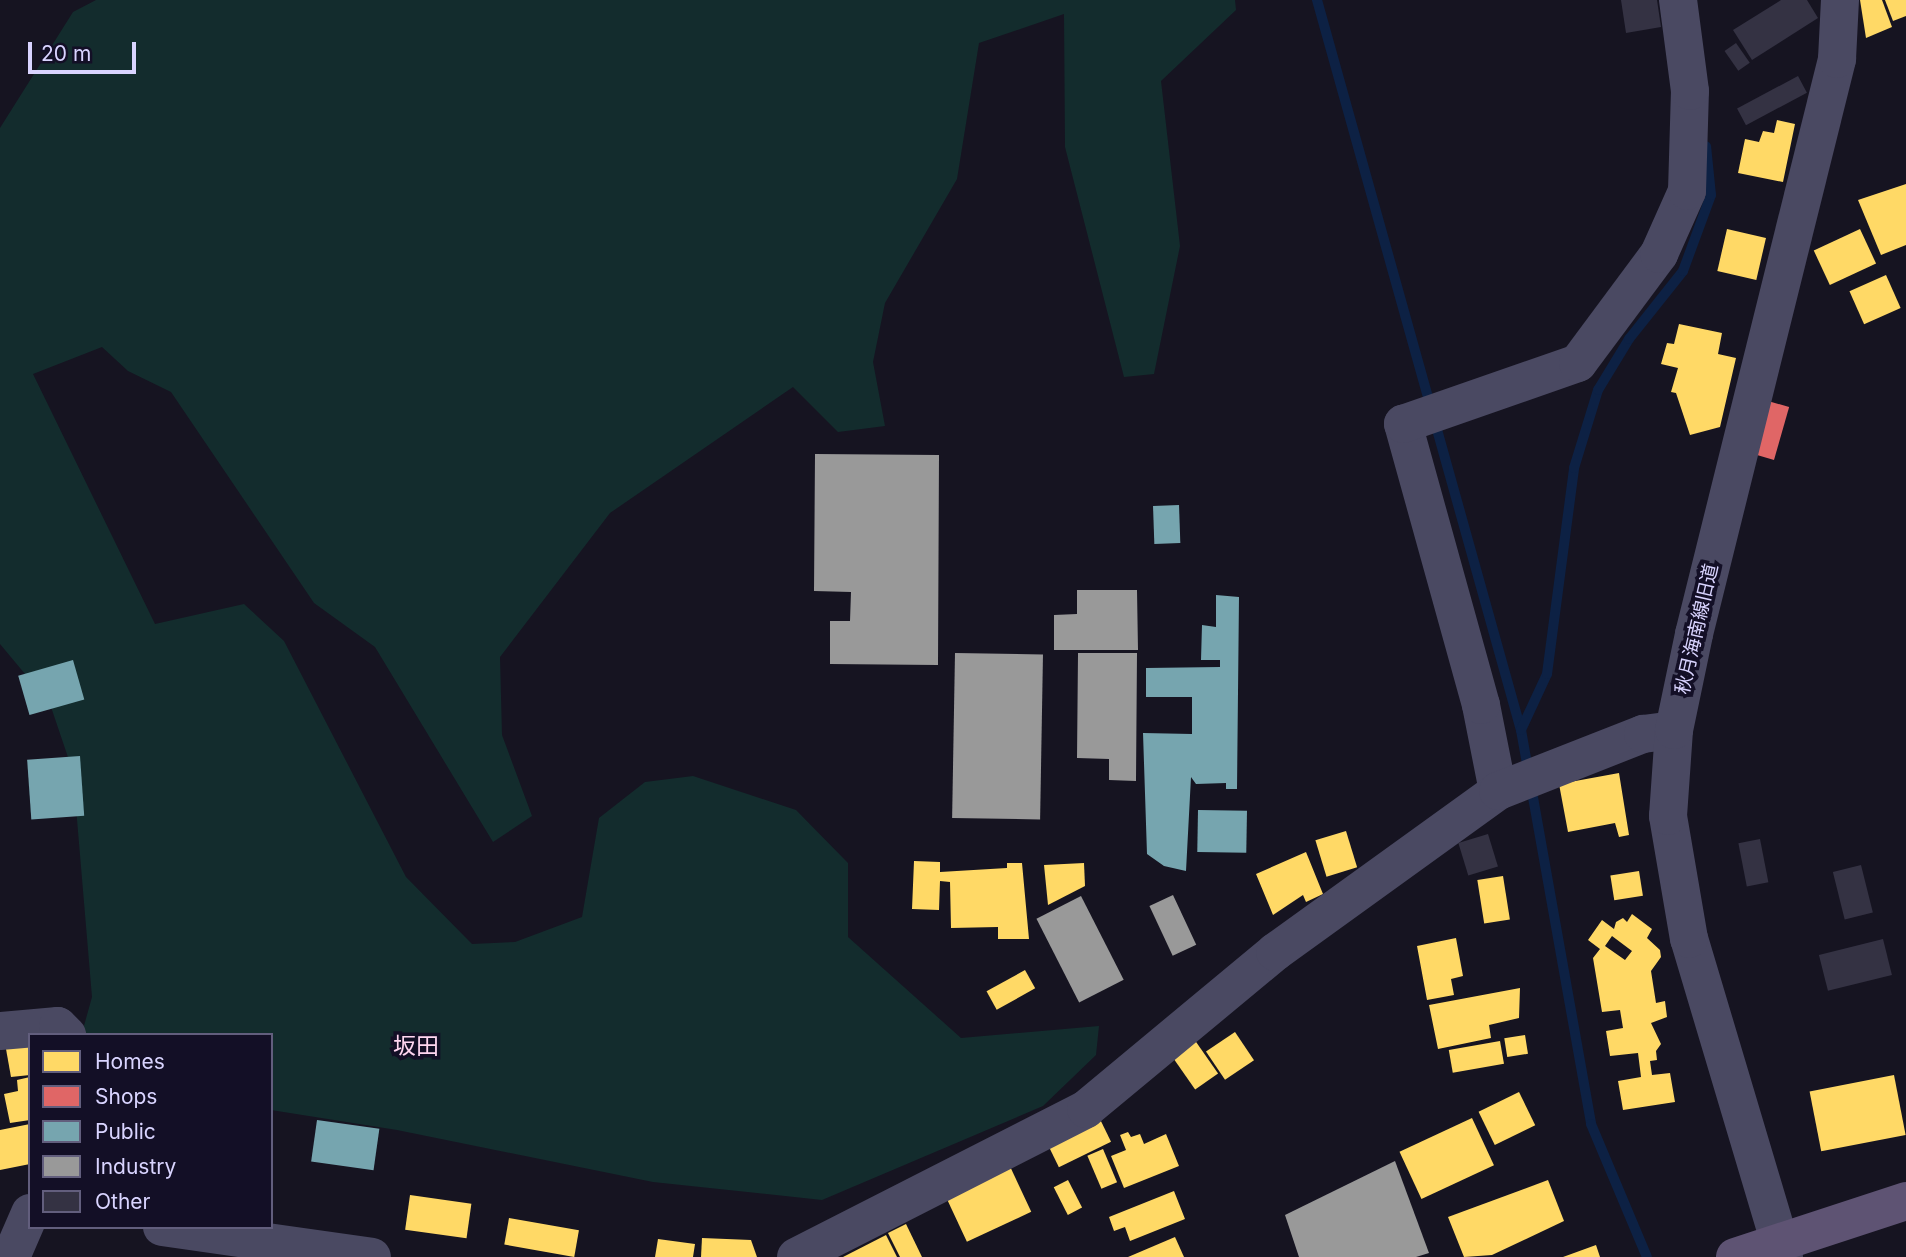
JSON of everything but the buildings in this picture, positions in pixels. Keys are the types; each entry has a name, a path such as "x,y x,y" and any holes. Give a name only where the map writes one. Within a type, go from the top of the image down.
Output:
{"main road":[{"path":"1735,1257 1782,1249 1906,1200"}],"street":[{"path":"1505,788 1403,424 1578,363 1659,254 1687,191 1690,91 1678,0"},
{"name":"秋月海南線旧道","path":"1782,1249 1689,939 1668,816 1674,730 1837,59 1840,0"},
{"path":"796,1257 1086,1109 1275,952 1505,788 1643,734 1674,730"},
{"path":"0,1031 58,1026 65,1033"},
{"path":"0,1206 28,1212"},
{"path":"11,1257 28,1217"},
{"path":"176,1229 372,1257"}],"green space":[{"path":"96,0 1235,0 1236,10 1161,81 1180,246 1154,374 1124,377 1065,147 1064,14 979,43 957,179 885,303 873,362 885,426 838,432 793,387 610,513 500,657 502,735 532,816 493,842 375,647 314,603 171,392 128,371 102,347 33,374 155,624 244,604 284,641 406,877 472,944 515,942 582,917 599,818 645,782 693,776 796,810 848,863 848,937 961,1038 1099,1026 1096,1055 1043,1106 822,1200 653,1182 397,1130 273,1110 273,1033 82,1033 92,997 73,772 50,704 0,644 0,128 73,12"}],"waterway":[{"path":"1317,0 1521,730 1591,1124 1647,1257"},
{"path":"1521,730 1547,674 1574,468 1598,390 1629,339 1683,271 1711,195 1706,146"}],"district":[{"name":"坂田","path":"416,1046"}]}
